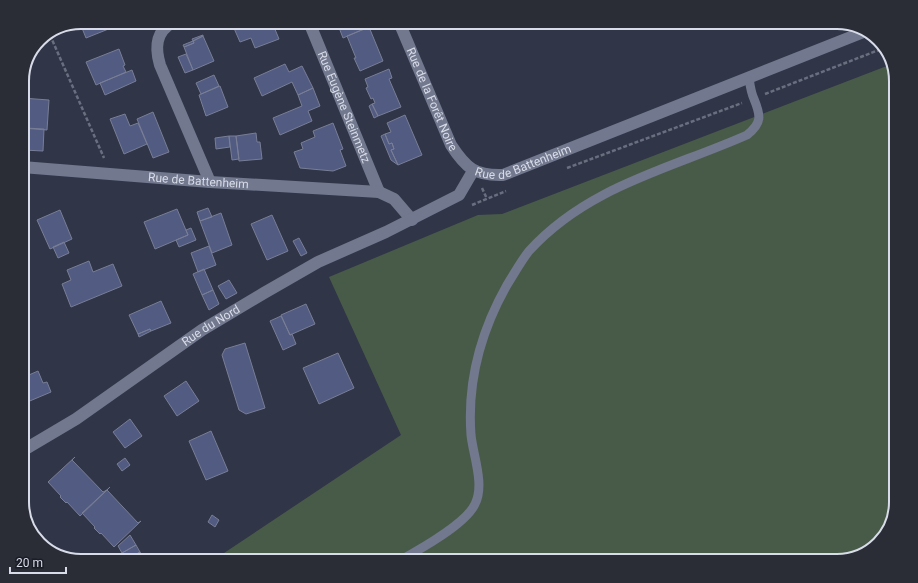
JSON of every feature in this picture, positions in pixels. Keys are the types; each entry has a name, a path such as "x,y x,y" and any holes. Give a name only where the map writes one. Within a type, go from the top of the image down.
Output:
{"street":[{"path":"163,29 156,46 160,65 210,182"},
{"name":"Rue Eugène Steinmetz","path":"312,29 379,192"},
{"name":"Rue de la Forêt Noire","path":"403,29 451,145 460,158 473,171"},
{"name":"Rue de Battenheim","path":"29,168 210,182 379,192 394,199 412,220 459,195 473,171 488,176 503,175 859,34"},
{"name":"Rue du Nord","path":"29,447 76,419 202,330 264,293 318,262 412,220"}],"lane":[{"path":"411,554 434,541 462,520 471,512 476,503 478,497 478,479 470,414 472,382 479,350 494,308 512,276 528,252 550,231 599,196 664,166 747,135 753,130 760,119 759,110 753,98 749,78"}],"path":[{"path":"52,39 111,174"},
{"path":"563,170 878,50"},
{"path":"467,206 508,191"}],"green space":[{"path":"886,66 889,75 889,508 884,525 876,536 860,549 843,554 222,554 401,435 329,277 478,215 502,214"}],"building":[{"path":"82,29 108,29 86,38"},
{"path":"234,29 275,29 279,39 255,48 251,38 240,42"},
{"path":"340,29 364,29 343,38"},
{"path":"364,29 370,29 383,61 360,71 347,36"},
{"path":"203,35 193,41 192,39"},
{"path":"203,36 214,61 193,70 184,47 194,43 193,41"},
{"path":"193,41 194,43 184,47 183,45"},
{"path":"119,49 126,72 96,85 86,62"},
{"path":"186,54 193,70 185,73 178,57"},
{"path":"285,64 289,72 302,66 313,88 298,95 292,82 262,96 254,78"},
{"path":"389,69 392,78 389,79 401,107 378,116 372,104 375,103 373,98 371,99 366,88 368,87 365,79"},
{"path":"132,70 136,81 105,95 100,83"},
{"path":"214,75 219,86 201,94 196,83"},
{"path":"220,86 228,107 206,116 199,95"},
{"path":"313,88 320,106 308,111 312,121 280,135 273,118 302,106 298,95"},
{"path":"29,99 49,100 47,130 29,129"},
{"path":"372,104 378,116 374,118 369,106"},
{"path":"153,112 169,152 153,158 137,119"},
{"path":"125,114 130,126 138,123 147,144 124,154 110,119"},
{"path":"405,115 422,155 398,165 391,150 394,149 392,143 389,144 385,134 391,132 387,123"},
{"path":"333,123 343,149 340,150 346,166 333,171 300,168 294,152 303,149 301,143 315,137 313,131"},
{"path":"29,128 44,129 43,151 29,150"},
{"path":"256,133 257,142 260,142 262,159 239,161 236,136"},
{"path":"385,134 389,144 392,143 394,149 391,150 398,165 391,160 381,136"},
{"path":"229,136 236,136 239,159 232,160"},
{"path":"229,136 230,147 216,149 215,138"},
{"path":"208,208 212,217 200,221 197,212"},
{"path":"177,209 188,235 155,249 144,222"},
{"path":"60,210 72,239 50,249 37,220"},
{"path":"221,213 232,245 212,253 200,221"},
{"path":"272,215 288,251 267,260 251,224"},
{"path":"191,228 196,240 179,247 176,240 188,235 186,230"},
{"path":"299,238 307,253 301,256 293,241"},
{"path":"64,242 69,253 58,258 53,247"},
{"path":"209,246 216,265 198,272 191,253"},
{"path":"89,261 93,272 113,264 122,286 71,307 62,284 71,280 67,270"},
{"path":"204,269 213,290 202,295 193,274"},
{"path":"229,280 237,293 226,299 218,286"},
{"path":"213,290 219,304 209,310 202,295"},
{"path":"161,301 171,323 151,331 150,329 138,334 129,315"},
{"path":"306,304 315,324 290,335 281,315"},
{"path":"281,316 296,344 283,350 270,321"},
{"path":"150,329 151,331 139,337 138,334"},
{"path":"245,343 265,408 246,414 239,410 222,355 225,349"},
{"path":"338,353 354,388 319,404 303,368"},
{"path":"38,371 43,383 47,382 51,392 29,401 29,375"},
{"path":"186,381 199,401 177,416 164,396"},
{"path":"130,419 142,436 125,448 113,432"},
{"path":"211,431 228,471 206,480 189,441"},
{"path":"75,457 72,460 103,492 107,490 80,516 60,497 61,496 48,482"},
{"path":"125,458 130,465 122,471 117,464"},
{"path":"110,487 107,490 138,523 141,521 114,547 94,528 95,527 82,513"},
{"path":"212,515 219,520 215,527 208,522"},
{"path":"130,535 136,545 122,553 118,546"},
{"path":"136,545 140,552 136,554 122,553"}]}
